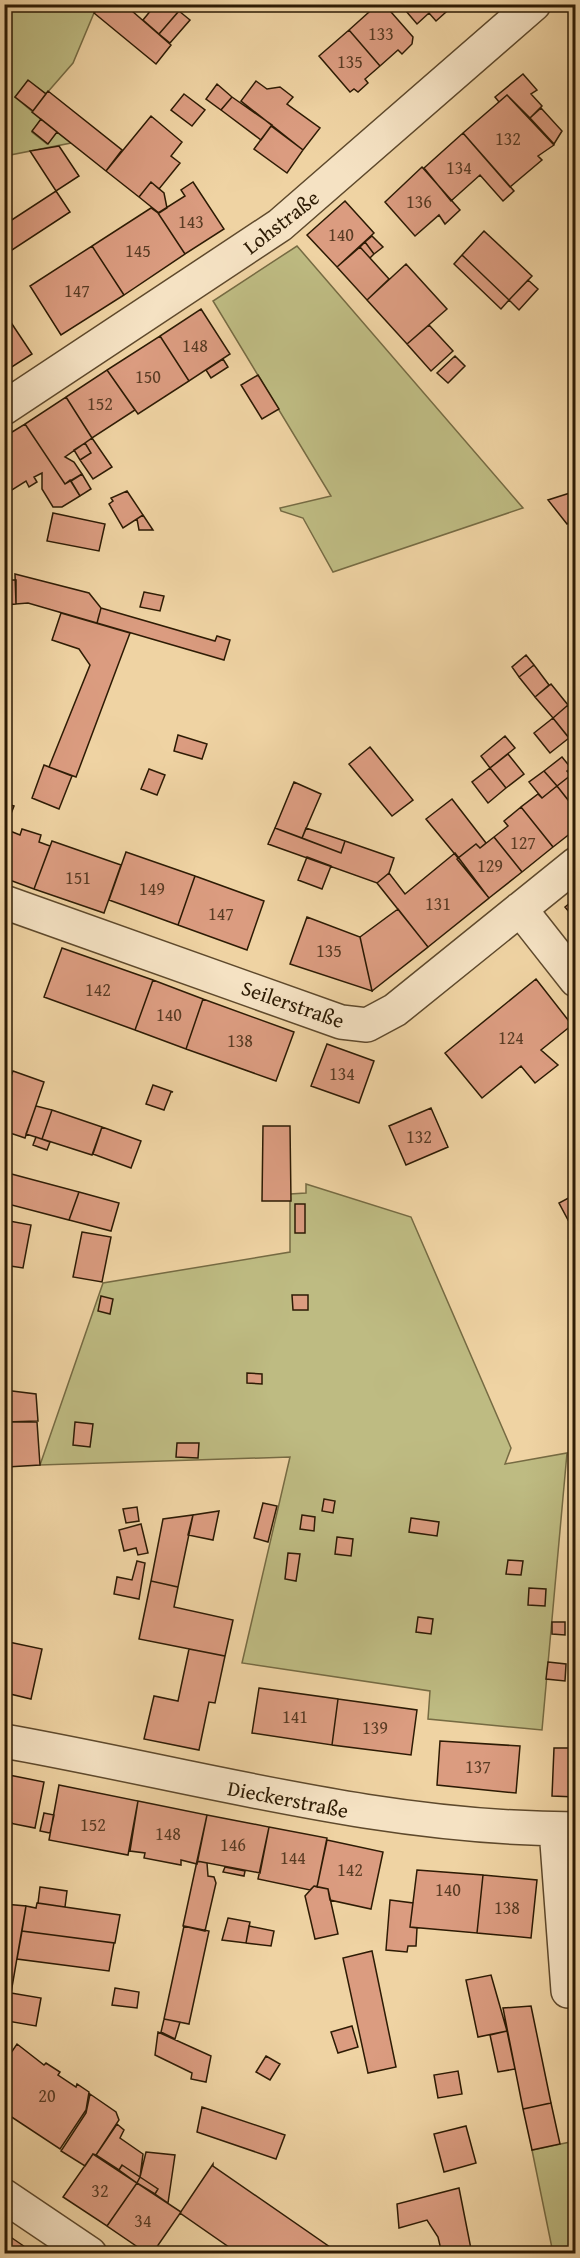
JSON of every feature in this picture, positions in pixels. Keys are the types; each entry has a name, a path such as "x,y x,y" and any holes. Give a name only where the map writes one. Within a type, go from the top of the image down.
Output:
{"street":[{"name":"Lohstraße","path":"4,408 280,225 534,4"},
{"name":"Seilerstraße","path":"4,902 341,1022 358,1025 375,1023 395,1010 576,864"},
{"path":"520,909 576,980"},
{"name":"Dieckerstraße","path":"4,1741 269,1796 377,1815 477,1825 566,1829"},
{"path":"566,1829 568,1991"},
{"path":"4,2196 90,2253"}],"shaded area":[{"path":"5,5 102,5 94,13 73,63 46,94 28,81 15,97 41,119 32,132 47,144 57,132 71,143 5,156"},
{"path":"297,246 523,508 333,572 303,518 281,511 280,508 331,496 213,301"},
{"path":"306,1184 411,1217 511,1448 505,1464 567,1453 542,1730 428,1719 430,1691 242,1663 290,1457 40,1465 103,1283 290,1252 290,1194 306,1193"},
{"path":"575,2141 575,2253 553,2253 532,2150"}],"building":[{"path":"102,4 124,4 171,45 156,64 94,13"},
{"path":"156,4 170,4 178,12 159,34 143,20"},
{"path":"378,4 384,4 413,37 412,44 402,54 398,50 380,66 349,30"},
{"path":"400,4 455,4 436,21 429,13 417,24"},
{"path":"179,11 190,20 170,43 159,34"},
{"path":"349,30 380,66 365,79 368,83 358,92 354,89 350,92 319,56"},
{"path":"523,74 537,90 531,94 542,106 530,118 507,95 499,102 495,97"},
{"path":"28,80 46,94 33,111 15,97"},
{"path":"256,81 267,89 280,87 293,97 287,104 320,128 303,150 241,101"},
{"path":"217,84 232,97 221,110 206,99"},
{"path":"48,91 122,150 106,171 32,112"},
{"path":"184,94 205,110 192,126 171,110"},
{"path":"507,95 554,145 538,156 542,160 510,187 463,133"},
{"path":"232,97 272,125 261,140 221,110"},
{"path":"541,108 562,131 554,144 530,118"},
{"path":"151,116 182,142 171,156 180,163 159,189 151,182 139,197 106,171"},
{"path":"41,119 57,132 48,144 32,131"},
{"path":"271,126 303,150 287,173 254,149"},
{"path":"463,133 514,191 503,201 480,175 451,201 424,168"},
{"path":"59,146 79,176 56,191 30,151"},
{"path":"422,167 460,210 445,224 439,215 415,236 385,202"},
{"path":"151,182 164,193 167,208 159,213 139,197"},
{"path":"193,182 224,229 185,254 158,213 185,196 181,190"},
{"path":"56,191 70,212 9,252 4,245 4,225"},
{"path":"345,201 374,233 337,267 307,235"},
{"path":"151,208 158,213 185,254 124,295 92,246"},
{"path":"484,231 532,276 509,300 462,255"},
{"path":"372,236 383,247 374,254 365,242"},
{"path":"365,242 374,254 370,258 360,247"},
{"path":"92,246 124,295 61,335 30,286"},
{"path":"360,247 389,279 367,300 337,267"},
{"path":"462,255 509,300 501,309 454,264"},
{"path":"406,264 447,309 407,344 367,300"},
{"path":"528,280 538,289 519,310 509,300"},
{"path":"201,309 230,354 189,381 160,336"},
{"path":"4,312 32,354 4,372"},
{"path":"429,325 453,351 431,371 407,344"},
{"path":"160,336 189,381 138,414 107,370"},
{"path":"455,356 465,366 448,383 437,373"},
{"path":"223,359 228,367 211,378 206,370"},
{"path":"107,370 135,410 92,438 66,397"},
{"path":"258,375 279,409 262,419 241,385"},
{"path":"66,397 92,438 65,457 74,462 82,474 65,484 25,424"},
{"path":"25,424 65,484 70,480 80,496 62,507 53,507 42,489 42,473 34,477 37,482 29,487 26,481 4,495 4,437"},
{"path":"92,438 112,467 93,479 80,460 91,453 85,443"},
{"path":"85,443 91,453 80,460 74,450"},
{"path":"82,474 91,489 80,496 71,481"},
{"path":"127,491 143,515 123,528 109,504 113,501 111,498"},
{"path":"576,491 576,519 567,524 548,500"},
{"path":"53,513 105,524 99,551 47,541"},
{"path":"143,515 153,530 139,530 137,519"},
{"path":"15,574 89,593 101,608 97,623 28,603 16,604"},
{"path":"4,580 16,580 16,604 4,605"},
{"path":"144,592 164,596 160,611 140,607"},
{"path":"101,608 215,641 217,636 230,640 224,660 97,623"},
{"path":"61,613 130,633 76,777 49,767 90,665 79,649 52,640"},
{"path":"526,655 534,665 519,677 512,667"},
{"path":"534,665 549,685 535,697 519,677"},
{"path":"551,684 568,705 553,718 535,697"},
{"path":"568,705 576,714 573,743 553,718"},
{"path":"553,718 569,738 550,753 534,733"},
{"path":"178,735 207,744 202,759 174,751"},
{"path":"505,736 515,748 490,768 481,756"},
{"path":"370,747 413,800 392,816 349,764"},
{"path":"508,754 524,774 506,788 490,768"},
{"path":"562,757 571,768 567,771 571,775 557,786 544,771"},
{"path":"576,764 576,810 557,786 571,775 567,771"},
{"path":"44,765 72,776 59,809 32,798"},
{"path":"490,768 506,788 488,803 472,782"},
{"path":"149,769 165,775 157,795 141,789"},
{"path":"544,771 557,786 542,798 529,782"},
{"path":"294,782 321,794 302,838 275,828"},
{"path":"557,786 576,810 576,829 553,847 521,807 538,794 542,798"},
{"path":"452,799 486,843 480,848 476,844 458,858 426,819"},
{"path":"4,803 14,806 5,829 4,829"},
{"path":"521,807 553,847 522,872 494,837 508,826 504,821"},
{"path":"275,828 341,853 345,841 394,858 389,873 377,883 268,844"},
{"path":"306,828 345,841 341,853 302,838"},
{"path":"5,829 20,835 22,829 41,835 39,842 50,846 34,889 4,878"},
{"path":"494,837 522,872 489,898 457,859 476,844 480,848"},
{"path":"52,841 121,865 104,913 34,889"},
{"path":"126,852 195,876 178,925 109,900"},
{"path":"455,853 489,898 428,947 377,883 389,873 405,894"},
{"path":"307,857 331,866 322,889 298,880"},
{"path":"195,876 264,901 247,950 178,925"},
{"path":"576,898 576,920 565,907"},
{"path":"398,909 428,947 372,991 360,937"},
{"path":"307,917 360,937 372,991 290,964"},
{"path":"62,948 153,980 135,1030 44,997"},
{"path":"536,979 572,1025 541,1050 558,1065 535,1083 521,1066 482,1098 445,1053"},
{"path":"153,980 203,999 186,1049 135,1030"},
{"path":"203,999 294,1032 276,1081 186,1049"},
{"path":"327,1044 374,1061 359,1103 311,1086"},
{"path":"13,1071 44,1082 25,1138 4,1131 4,1094"},
{"path":"153,1085 173,1092 164,1110 146,1104"},
{"path":"36,1106 52,1110 42,1139 26,1134"},
{"path":"431,1108 448,1147 406,1165 389,1126"},
{"path":"52,1110 102,1127 92,1155 42,1139"},
{"path":"263,1126 290,1126 291,1201 262,1201"},
{"path":"102,1127 141,1141 131,1168 93,1154"},
{"path":"36,1137 50,1142 47,1150 33,1145"},
{"path":"4,1172 79,1192 69,1220 4,1203"},
{"path":"79,1192 119,1203 111,1231 69,1220"},
{"path":"576,1194 576,1235 559,1203"},
{"path":"295,1204 305,1204 305,1233 295,1233"},
{"path":"4,1220 31,1225 23,1268 4,1265"},
{"path":"82,1232 111,1237 102,1282 73,1277"},
{"path":"292,1295 308,1295 308,1310 293,1310"},
{"path":"101,1296 113,1299 110,1314 98,1311"},
{"path":"247,1373 262,1374 262,1384 247,1383"},
{"path":"4,1390 36,1394 38,1421 5,1422"},
{"path":"5,1422 37,1422 40,1465 7,1467"},
{"path":"75,1422 93,1424 90,1447 73,1445"},
{"path":"177,1443 199,1443 198,1458 176,1457"},
{"path":"324,1499 335,1501 333,1513 322,1511"},
{"path":"263,1503 277,1506 268,1542 254,1538"},
{"path":"137,1507 139,1521 126,1523 123,1509"},
{"path":"219,1511 213,1540 188,1535 193,1515"},
{"path":"193,1515 178,1587 151,1581 163,1519"},
{"path":"302,1515 315,1517 314,1531 300,1529"},
{"path":"411,1518 439,1522 437,1536 409,1532"},
{"path":"141,1524 148,1553 138,1555 136,1548 124,1551 119,1530"},
{"path":"337,1537 353,1539 351,1556 335,1554"},
{"path":"288,1553 300,1554 296,1581 285,1579"},
{"path":"508,1560 523,1561 521,1575 506,1574"},
{"path":"137,1561 145,1563 139,1599 114,1594 117,1577 132,1580"},
{"path":"151,1581 178,1587 174,1607 233,1620 225,1656 139,1639"},
{"path":"529,1588 546,1589 545,1606 528,1605"},
{"path":"418,1617 433,1619 431,1634 416,1632"},
{"path":"552,1622 565,1622 565,1635 552,1634"},
{"path":"4,1641 42,1649 31,1699 10,1694 9,1699 4,1698"},
{"path":"189,1649 225,1656 215,1703 209,1702 199,1750 144,1739 154,1696 178,1701"},
{"path":"548,1662 566,1664 565,1681 546,1679"},
{"path":"259,1688 338,1699 332,1745 252,1733"},
{"path":"338,1699 417,1710 411,1755 332,1745"},
{"path":"440,1741 520,1746 516,1793 437,1785"},
{"path":"554,1748 576,1748 576,1797 552,1796"},
{"path":"4,1774 44,1782 35,1828 4,1822"},
{"path":"59,1785 138,1801 128,1855 49,1840"},
{"path":"138,1801 207,1815 197,1864 181,1860 181,1865 144,1858 145,1853 130,1851"},
{"path":"44,1813 54,1815 50,1833 40,1831"},
{"path":"207,1815 269,1827 260,1873 197,1861"},
{"path":"4,1822 12,1823 6,1850 4,1850"},
{"path":"269,1827 327,1838 317,1887 314,1886 310,1890 258,1879"},
{"path":"327,1840 383,1852 371,1909 330,1900 328,1889 317,1887"},
{"path":"197,1861 207,1863 208,1876 214,1877 216,1883 205,1931 183,1926"},
{"path":"225,1867 245,1871 244,1876 223,1872"},
{"path":"417,1870 483,1875 477,1933 410,1927"},
{"path":"483,1875 537,1880 531,1938 477,1933"},
{"path":"314,1886 328,1889 338,1934 315,1939 305,1896"},
{"path":"40,1887 67,1891 65,1907 38,1903"},
{"path":"390,1900 413,1903 410,1927 417,1928 416,1946 408,1946 407,1952 386,1950"},
{"path":"37,1903 120,1915 115,1943 22,1931 26,1906 36,1908"},
{"path":"4,1904 26,1906 11,1993 4,1991"},
{"path":"228,1918 250,1922 246,1943 222,1940"},
{"path":"184,1926 209,1931 189,2024 164,2019"},
{"path":"249,1926 274,1931 271,1946 246,1943"},
{"path":"22,1931 114,1943 109,1971 17,1959"},
{"path":"372,1951 396,2067 368,2073 343,1958"},
{"path":"491,1975 507,2031 478,2037 466,1980"},
{"path":"115,1988 139,1992 137,2008 112,2005"},
{"path":"11,1993 41,1998 36,2026 7,2021"},
{"path":"531,2006 551,2103 523,2109 503,2008"},
{"path":"164,2019 180,2022 175,2039 161,2032"},
{"path":"352,2026 358,2047 338,2053 331,2032"},
{"path":"507,2031 515,2069 498,2072 490,2035"},
{"path":"158,2032 211,2056 206,2082 191,2079 192,2073 155,2055"},
{"path":"17,2044 44,2065 46,2063 60,2072 58,2075 76,2087 77,2084 89,2092 86,2110 60,2149 4,2112 4,2063"},
{"path":"266,2056 280,2064 270,2080 256,2072"},
{"path":"458,2071 462,2094 438,2098 434,2075"},
{"path":"90,2094 116,2112 119,2120 96,2155 93,2154 85,2166 61,2151 86,2113"},
{"path":"551,2103 560,2144 532,2150 523,2109"},
{"path":"202,2107 285,2135 276,2159 197,2132"},
{"path":"117,2124 124,2130 120,2138 143,2154 140,2177 122,2165 119,2170 96,2155"},
{"path":"466,2126 476,2163 444,2172 434,2134"},
{"path":"146,2152 175,2155 168,2203 155,2194 158,2189 140,2177"},
{"path":"93,2154 137,2183 107,2226 63,2197"},
{"path":"213,2164 340,2254 239,2254 180,2213"},
{"path":"122,2165 140,2177 137,2183 119,2170"},
{"path":"140,2177 158,2189 155,2194 137,2183"},
{"path":"137,2183 181,2212 152,2254 148,2254 107,2226"},
{"path":"459,2188 472,2254 442,2254 438,2237 427,2220 399,2228 397,2204"},
{"path":"9,2236 34,2253 4,2254 4,2242"}]}
